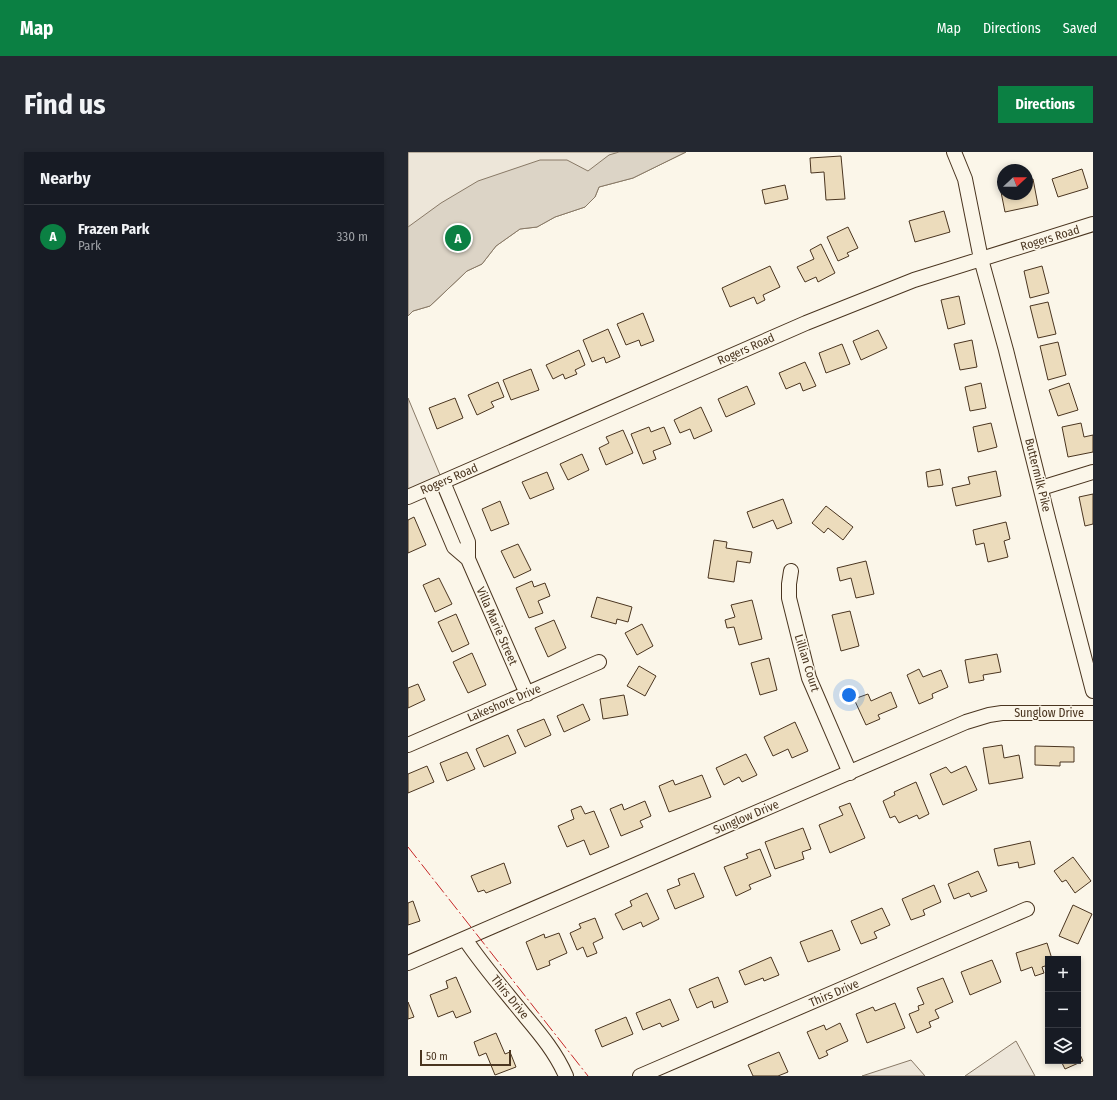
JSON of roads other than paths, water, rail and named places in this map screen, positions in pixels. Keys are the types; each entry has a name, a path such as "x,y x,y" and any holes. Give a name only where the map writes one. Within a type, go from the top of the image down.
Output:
{"street":[{"name":"Buttermilk Pike","path":"954,152 965,179 981,259 1006,350 1093,691"},
{"name":"Rogers Road","path":"408,497 806,323 914,280 1093,224"},
{"path":"1041,488 1093,472"},
{"name":"Villa Marie Street","path":"443,482 468,542 468,559 527,694"},
{"name":"Villa Marie Street","path":"429,488 454,547 468,559"},
{"name":"Lillian Court","path":"791,571 789,598 809,678 850,773"},
{"name":"Lakeshore Drive","path":"408,744 599,662"},
{"name":"Sunglow Drive","path":"408,963 966,722 989,714 1093,713"},
{"name":"Thirs Drive","path":"640,1076 1027,909"},
{"name":"Thirs Drive","path":"465,938 477,957 559,1060 566,1076"}],"place":[{"name":"Frazen Park","path":"458,238"}]}
